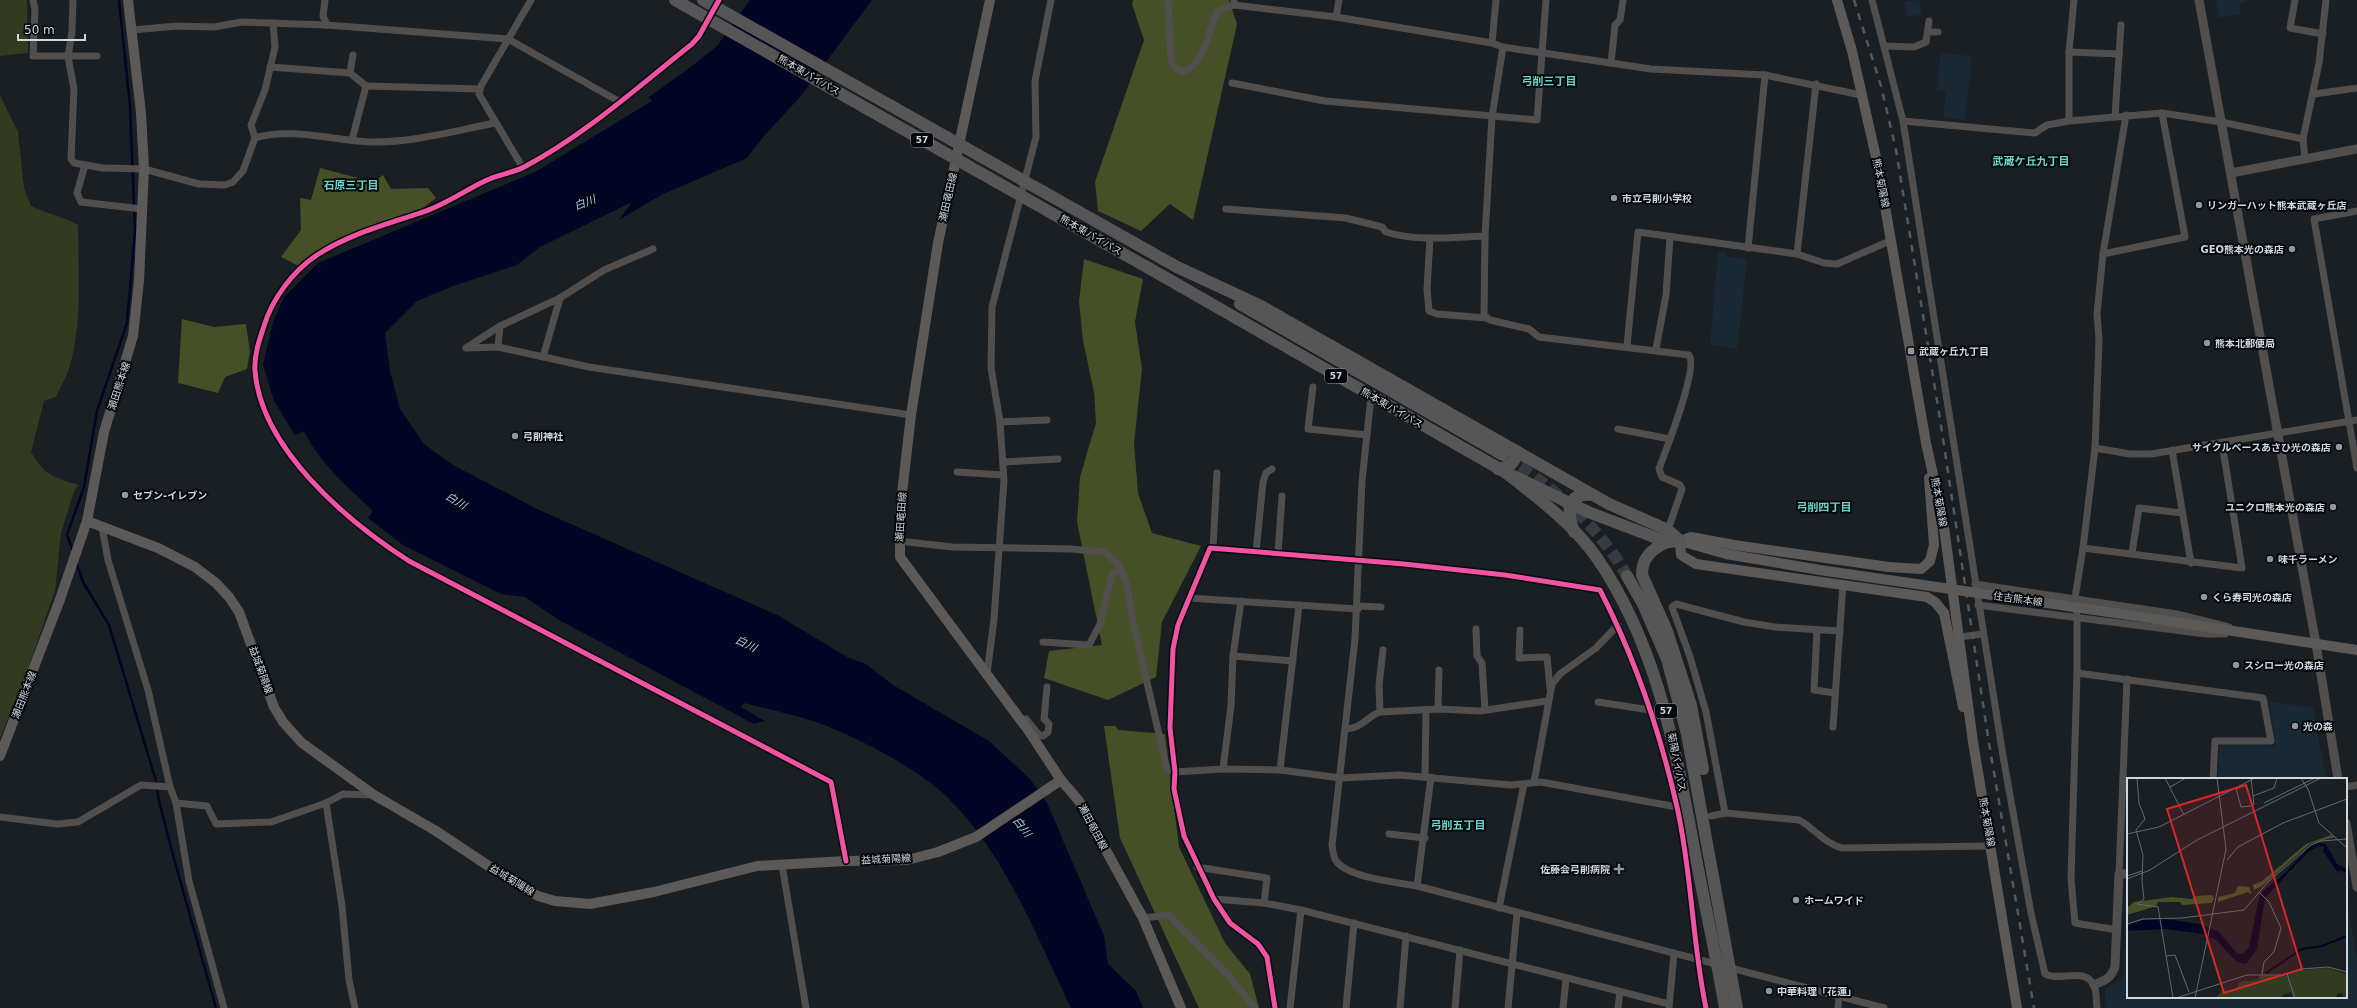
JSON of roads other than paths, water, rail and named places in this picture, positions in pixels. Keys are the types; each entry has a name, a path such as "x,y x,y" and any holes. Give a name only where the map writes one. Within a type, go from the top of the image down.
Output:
{"highway":[{"name":"熊本東バイパス","path":"675,0 1168,279 1371,397 1502,470"},
{"name":"熊本東バイパス","path":"703,0 1177,267 1261,306 1507,452 1593,495 1668,536"},
{"path":"1502,470 1512,464 1516,458 1516,453 1507,452"},
{"path":"1502,470 1588,512 1680,541"},
{"name":"菊陽バイパス","path":"1502,470 1544,504 1597,557 1628,610 1659,686 1672,735 1725,1008"},
{"path":"1574,533 1569,513 1570,503 1579,496 1593,495"},
{"path":"1668,536 1649,552 1642,566 1642,575 1667,631 1691,705 1711,816 1718,901"},
{"name":"菊陽バイパス","path":"1627,576 1658,638 1674,684 1694,766 1737,1008"}],"main road":[{"name":"瀬田熊本線","path":"0,756 59,602 87,522 104,432 133,336 142,169 141,112 128,0"},
{"name":"瀬田竜田線","path":"990,0 938,243 911,415 900,511 898,541 900,557 987,673 1028,730 1061,780 1079,801 1142,918 1181,1008"},
{"name":"熊本菊陽線","path":"1838,0 1852,51 1892,240 1926,443 1943,520 1973,742 2017,1008"},
{"path":"1926,443 1934,545 1930,561 1921,569 1889,567 1734,545 1691,536 1680,541 1682,555 1696,564 1927,597 1935,602 1944,613 1960,699 1973,742"},
{"name":"益城菊陽線","path":"87,522 158,548 195,567 216,583 229,597 239,612 274,706 283,722 302,743 374,795 436,831 523,888 555,901 590,904 654,892 757,866 846,861 907,860 938,852 976,837 1061,780"},
{"name":"住吉熊本線","path":"1680,541 1726,554 1820,570 2357,650"}],"street":[{"path":"33,0 35,9 33,56 97,56"},
{"path":"73,0 72,31 68,57 74,90 71,159 74,163 85,165 142,169 198,184 225,185 233,182 243,171 254,138 251,125 264,90 275,47 273,23"},
{"path":"325,0 323,16 327,26"},
{"path":"523,168 481,100 480,89 531,0"},
{"path":"719,0 699,36 692,44 620,102 555,150 523,168 488,179 423,213 384,224 348,238 317,255 298,270 267,314 255,354 255,371 259,394 266,410 291,454 321,491 352,521 396,553 526,624 831,782 846,861"},
{"path":"987,673 994,619 1000,549 1003,475 1000,422 991,368 992,307 1036,137 1035,81 1051,0"},
{"path":"1168,0 1171,61 1173,66 1182,72 1189,69 1205,45 1217,11 1234,2 1492,43 1503,47 1544,54 1651,69 1765,75 1816,84 1861,95"},
{"path":"1336,17 1339,0"},
{"path":"1492,43 1496,0"},
{"path":"1232,83 1324,102 1537,120 1544,54 1546,0"},
{"path":"1611,63 1615,25 1620,20 1623,0"},
{"path":"1872,0 1903,121 1978,605 2031,913 2045,974 2052,978 2074,974 2085,976 2094,985 2097,1008"},
{"path":"2069,121 2069,52 2074,0"},
{"path":"2199,0 2316,644 2338,778"},
{"path":"2294,0 2290,28 2323,34"},
{"path":"2305,159 2303,139 2314,94 2323,34 2326,0"},
{"path":"1885,46 1914,47 1926,42 1929,32 1929,21"},
{"path":"132,30 177,26 214,27 242,22 327,26 508,39 620,102"},
{"path":"2115,116 2121,25"},
{"path":"1929,32 1938,32"},
{"path":"1486,318 1483,309 1492,117 1503,47"},
{"path":"2069,52 2119,54"},
{"path":"350,73 353,55"},
{"path":"270,67 350,73 366,86 480,89"},
{"path":"1748,248 1765,75"},
{"path":"1797,254 1816,84"},
{"path":"352,140 366,86"},
{"path":"2314,94 2357,88"},
{"path":"1903,121 2035,133 2047,125 2069,121 2162,113 2221,122 2303,139"},
{"path":"2103,254 2185,237 2162,113"},
{"path":"2117,930 2075,923 2071,880 2077,673 2077,617 2075,598 2083,548 2095,448 2099,340 2097,314 2103,254 2126,115"},
{"path":"254,138 267,134 352,140 396,141 495,123"},
{"path":"2231,173 2357,149"},
{"path":"85,165 77,193 81,202 141,209"},
{"path":"1226,209 1346,218 1382,227 1389,233 1430,238 1486,236"},
{"path":"2357,211 2314,219 2357,468"},
{"path":"1627,346 1638,232 1797,254 1824,263 1837,264 1892,240"},
{"path":"1656,349 1666,295 1670,237"},
{"path":"1430,238 1427,289 1429,311 1437,314 1486,318 1527,328 1539,337 1656,349 1689,355 1691,357 1683,401 1660,472 1664,479 1680,485 1682,489 1668,536"},
{"path":"653,249 604,270 560,298 500,326 466,348 498,347 589,367 911,415"},
{"path":"543,356 560,298"},
{"path":"498,347 500,326"},
{"path":"1313,387 1308,429 1367,435"},
{"path":"1371,397 1358,561 1358,607 1346,729 1332,845 1336,861 1342,867 1355,873 1417,886 1674,953 1717,966 1839,996 1865,1006 1884,1008"},
{"path":"1000,422 1047,420"},
{"path":"2095,448 2130,454 2151,454 2357,420"},
{"path":"1618,429 1670,439"},
{"path":"2083,548 2132,553 2191,563 2242,568 2222,443"},
{"path":"2172,450 2191,563"},
{"path":"1003,462 1058,459"},
{"path":"1256,552 1263,482 1266,473 1272,469"},
{"path":"957,472 1003,475"},
{"path":"1213,548 1217,473"},
{"path":"1278,554 1282,496"},
{"path":"2132,553 2139,508 2182,513"},
{"path":"102,527 108,560 148,690 170,787 176,803 188,881 224,1008"},
{"path":"898,541 1000,549 1072,549 1105,552 1119,565 1126,581 1133,622 1167,769 1175,772 1223,769 1280,770 1340,778 1400,775 1499,785 1534,782 1552,783 1677,807"},
{"path":"1275,1008 1267,957 1258,944 1230,923 1214,899 1197,867 1184,836 1174,789 1175,772 1170,728 1173,649 1178,625 1210,548 1505,575 1600,590 1629,650 1650,710 1677,807 1706,1008"},
{"path":"1043,642 1089,645 1100,624 1112,574 1121,569"},
{"path":"1833,727 1843,584"},
{"path":"1975,584 2075,598 2208,620 2252,634"},
{"path":"1189,598 1299,605 1381,607"},
{"path":"1223,769 1231,706 1233,656 1241,601"},
{"path":"1724,812 1706,712 1690,657 1672,607 1676,604 1726,619 1775,627 1840,631"},
{"path":"1280,770 1299,605"},
{"path":"1978,605 2206,634 2252,634"},
{"path":"1550,688 1560,674 1596,648 1618,625"},
{"path":"1476,629 1477,656 1482,664 1485,710"},
{"path":"1520,630 1519,658 1547,657 1550,688 1534,782"},
{"path":"1817,630 1813,689 1815,692 1835,693"},
{"path":"1959,638 1983,634"},
{"path":"1380,712 1379,689 1383,650"},
{"path":"975,654 987,673 1039,735 1043,736 1048,732 1049,724 1044,719 1046,687"},
{"path":"1233,656 1293,661"},
{"path":"1438,709 1439,670"},
{"path":"2077,673 2263,698 2271,741 2215,741 2213,778"},
{"path":"2094,985 2107,980 2113,974 2115,966 2123,874 2127,679"},
{"path":"1346,729 1358,728 1373,715 1380,712 1438,709 1485,710 1547,701"},
{"path":"1598,702 1650,710"},
{"path":"1417,886 1425,838 1428,777 1426,710"},
{"path":"1499,908 1524,784"},
{"path":"0,817 56,824 78,822 141,785 170,787"},
{"path":"2347,787 2357,785"},
{"path":"176,803 207,806 216,824 271,822 326,804 343,794 374,795"},
{"path":"326,804 342,906 349,980 355,1008"},
{"path":"1711,816 1724,812 1799,820 1810,826 1832,846 1842,848 1991,846"},
{"path":"1389,834 1425,838"},
{"path":"2347,834 2351,877 2357,886"},
{"path":"782,865 806,1008"},
{"path":"1197,867 1267,878 1264,903"},
{"path":"1214,899 1264,903 1301,910 1460,950 1669,1006 1674,953"},
{"path":"1290,1008 1301,910"},
{"path":"1508,1008 1518,913"},
{"path":"1142,918 1169,916 1227,974 1254,1008"},
{"path":"1346,1008 1354,923"},
{"path":"1400,1008 1406,936"},
{"path":"1455,1008 1460,950"},
{"path":"1563,1008 1566,979"},
{"path":"1618,1008 1620,992"},
{"path":"1838,1008 1839,996"}],"water":[{"name":"白川","path":"750,0 872,0 800,97 764,136 747,158 661,195 619,220 632,202 540,247 517,265 453,286 417,301 385,333 390,371 400,409 424,444 453,465 537,509 779,616 847,657 866,664 893,685 989,741 1030,779 1047,803 1104,936 1108,964 1136,991 1143,1008 1071,1008 1018,896 986,843 967,818 946,796 922,777 893,758 834,729 801,718 744,703 741,707 765,721 754,724 559,620 525,597 501,594 403,545 368,518 373,511 326,464 310,443 304,431 295,435 274,401 263,365 273,322 284,297 318,263 535,172 652,101 649,97 717,46"}],"waterway":[{"path":"73,551 67,535 84,487 97,411 127,323 135,231 130,106 119,0"},
{"path":"76,562 83,582 109,625 156,781 159,801 173,855 216,1008"}],"tunnel":[{"path":"1505,457 1540,481 1574,509 1603,541 1627,576"}],"railway":[{"path":"1854,0 1881,86 1896,150 1940,419 1988,737 2034,1008"}],"place":[{"name":"市立弓削小学校","path":"1614,198"},
{"name":"リンガーハット熊本武蔵ヶ丘店","path":"2199,205"},
{"name":"GEO熊本光の森店","path":"2292,249"},
{"name":"熊本北郵便局","path":"2207,343"},
{"name":"武蔵ヶ丘九丁目","path":"1911,351"},
{"name":"弓削神社","path":"515,436"},
{"name":"サイクルベースあさひ光の森店","path":"2339,447"},
{"name":"セブン-イレブン","path":"125,495"},
{"name":"ユニクロ熊本光の森店","path":"2333,507"},
{"name":"味千ラーメン","path":"2270,559"},
{"name":"くら寿司光の森店","path":"2204,597"},
{"name":"スシロー光の森店","path":"2236,665"},
{"name":"光の森","path":"2295,726"},
{"name":"佐藤会弓削病院","path":"1619,869"},
{"name":"ホームワイド","path":"1796,900"},
{"name":"中華料理「花蓮」","path":"1769,991"}],"district":[{"name":"弓削三丁目","path":"1549,81"},
{"name":"武蔵ケ丘九丁目","path":"2031,161"},
{"name":"石原三丁目","path":"351,185"},
{"name":"弓削四丁目","path":"1824,507"},
{"name":"弓削五丁目","path":"1458,825"}]}
